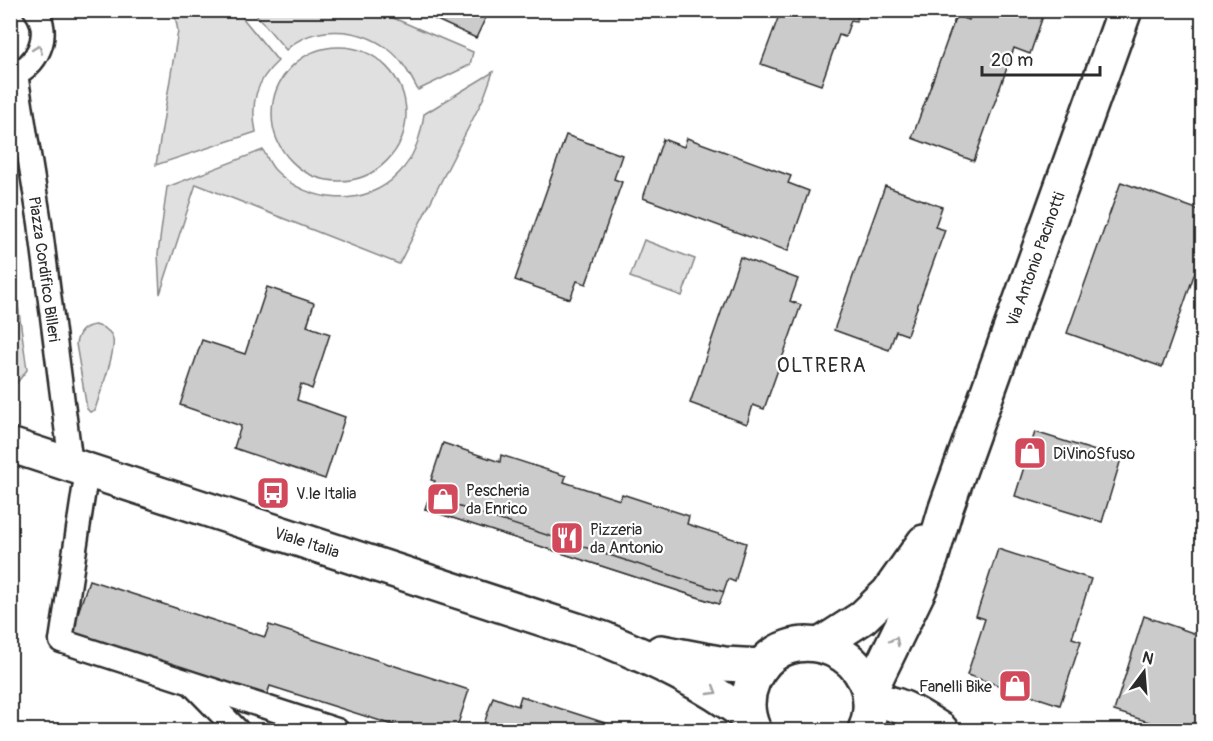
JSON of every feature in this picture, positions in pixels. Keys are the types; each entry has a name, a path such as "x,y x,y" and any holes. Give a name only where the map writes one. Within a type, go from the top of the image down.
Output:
{"street":[{"name":"Via Antonio Pacinotti","path":"868,708 931,559 946,508 1125,10"},
{"name":"Viale Italia","path":"10,445 604,639 724,664 762,666"},
{"name":"Via Antonio Pacinotti","path":"819,645 861,618 888,593 946,508"},
{"name":"Viale Italia","path":"604,639 681,673 724,698 749,725"},
{"path":"749,725 751,687 762,666 785,649 802,645 819,645 837,651 852,661 863,675 868,708 879,700 902,706 941,730"}],"lane":[{"path":"13,75 28,67 37,56 42,43 42,28 35,10"},
{"name":"Piazza Cordifico Billeri","path":"13,75 40,223 79,468 61,641 191,683"},
{"path":"191,683 237,730"},
{"path":"191,683 337,730"}],"shaded area":[{"path":"174,11 237,11 278,61 264,76 257,93 254,111 256,132 156,165 178,31"},
{"path":"253,11 377,11 473,52 470,65 418,90 405,68 388,49 364,36 322,32 297,42 286,50"},
{"path":"339,47 365,52 386,67 401,88 406,114 401,140 386,161 365,176 339,181 313,176 292,161 277,140 272,114 277,88 292,67 313,52"},
{"path":"493,72 484,97 399,264 196,184 160,294 158,254 167,187 263,150 275,170 304,190 337,198 354,197 370,192 386,185 405,167 419,138 424,114"},
{"path":"644,240 695,259 682,296 630,277"},
{"path":"11,254 27,370 12,389 10,388"},
{"path":"95,325 109,332 113,345 110,364 95,410 90,412 87,409 76,344 82,330"}],"building":[{"path":"415,10 471,10 486,17 476,38"},
{"path":"781,10 860,10 856,21 851,20 845,37 839,35 821,85 761,64"},
{"path":"972,10 1045,10 1030,54 1014,48 974,161 912,138 956,16 969,20"},
{"path":"566,135 622,155 614,179 622,182 586,284 577,281 570,299 515,280"},
{"path":"687,138 791,176 788,183 809,191 788,251 643,198 663,139 684,147"},
{"path":"1121,182 1202,211 1202,252 1162,367 1067,333"},
{"path":"885,186 942,207 935,227 945,230 907,335 896,331 889,350 834,330"},
{"path":"740,257 798,279 790,301 801,305 764,409 753,405 747,424 690,403"},
{"path":"267,287 314,303 307,326 330,334 312,389 301,384 297,400 345,417 325,479 234,448 241,426 180,405 202,340 245,354"},
{"path":"1035,432 1121,459 1102,522 1015,496"},
{"path":"443,443 500,462 501,455 566,476 564,482 620,500 622,494 689,516 687,524 746,543 735,582 728,579 719,604 425,509 435,481 431,480"},
{"path":"429,497 724,592 719,604 425,509"},
{"path":"998,549 1091,579 1072,638 1081,641 1060,705 967,675 985,619 976,616"},
{"path":"89,580 265,637 269,625 469,690 456,730 409,730 270,686 266,697 71,634"},
{"path":"1144,616 1202,636 1202,730 1168,730 1168,728 1114,711"},
{"path":"521,696 624,729 482,730 493,697 518,706"}],"place":[{"name":"DiVinoSfuso","path":"1030,453"},
{"name":"V.le Italia","path":"273,493"},
{"name":"Pescheria da Enrico","path":"443,499"},
{"name":"Pizzeria da Antonio","path":"567,538"},
{"name":"Fanelli Bike","path":"1015,686"}],"district":[{"name":"OLTRERA","path":"822,365"}]}
